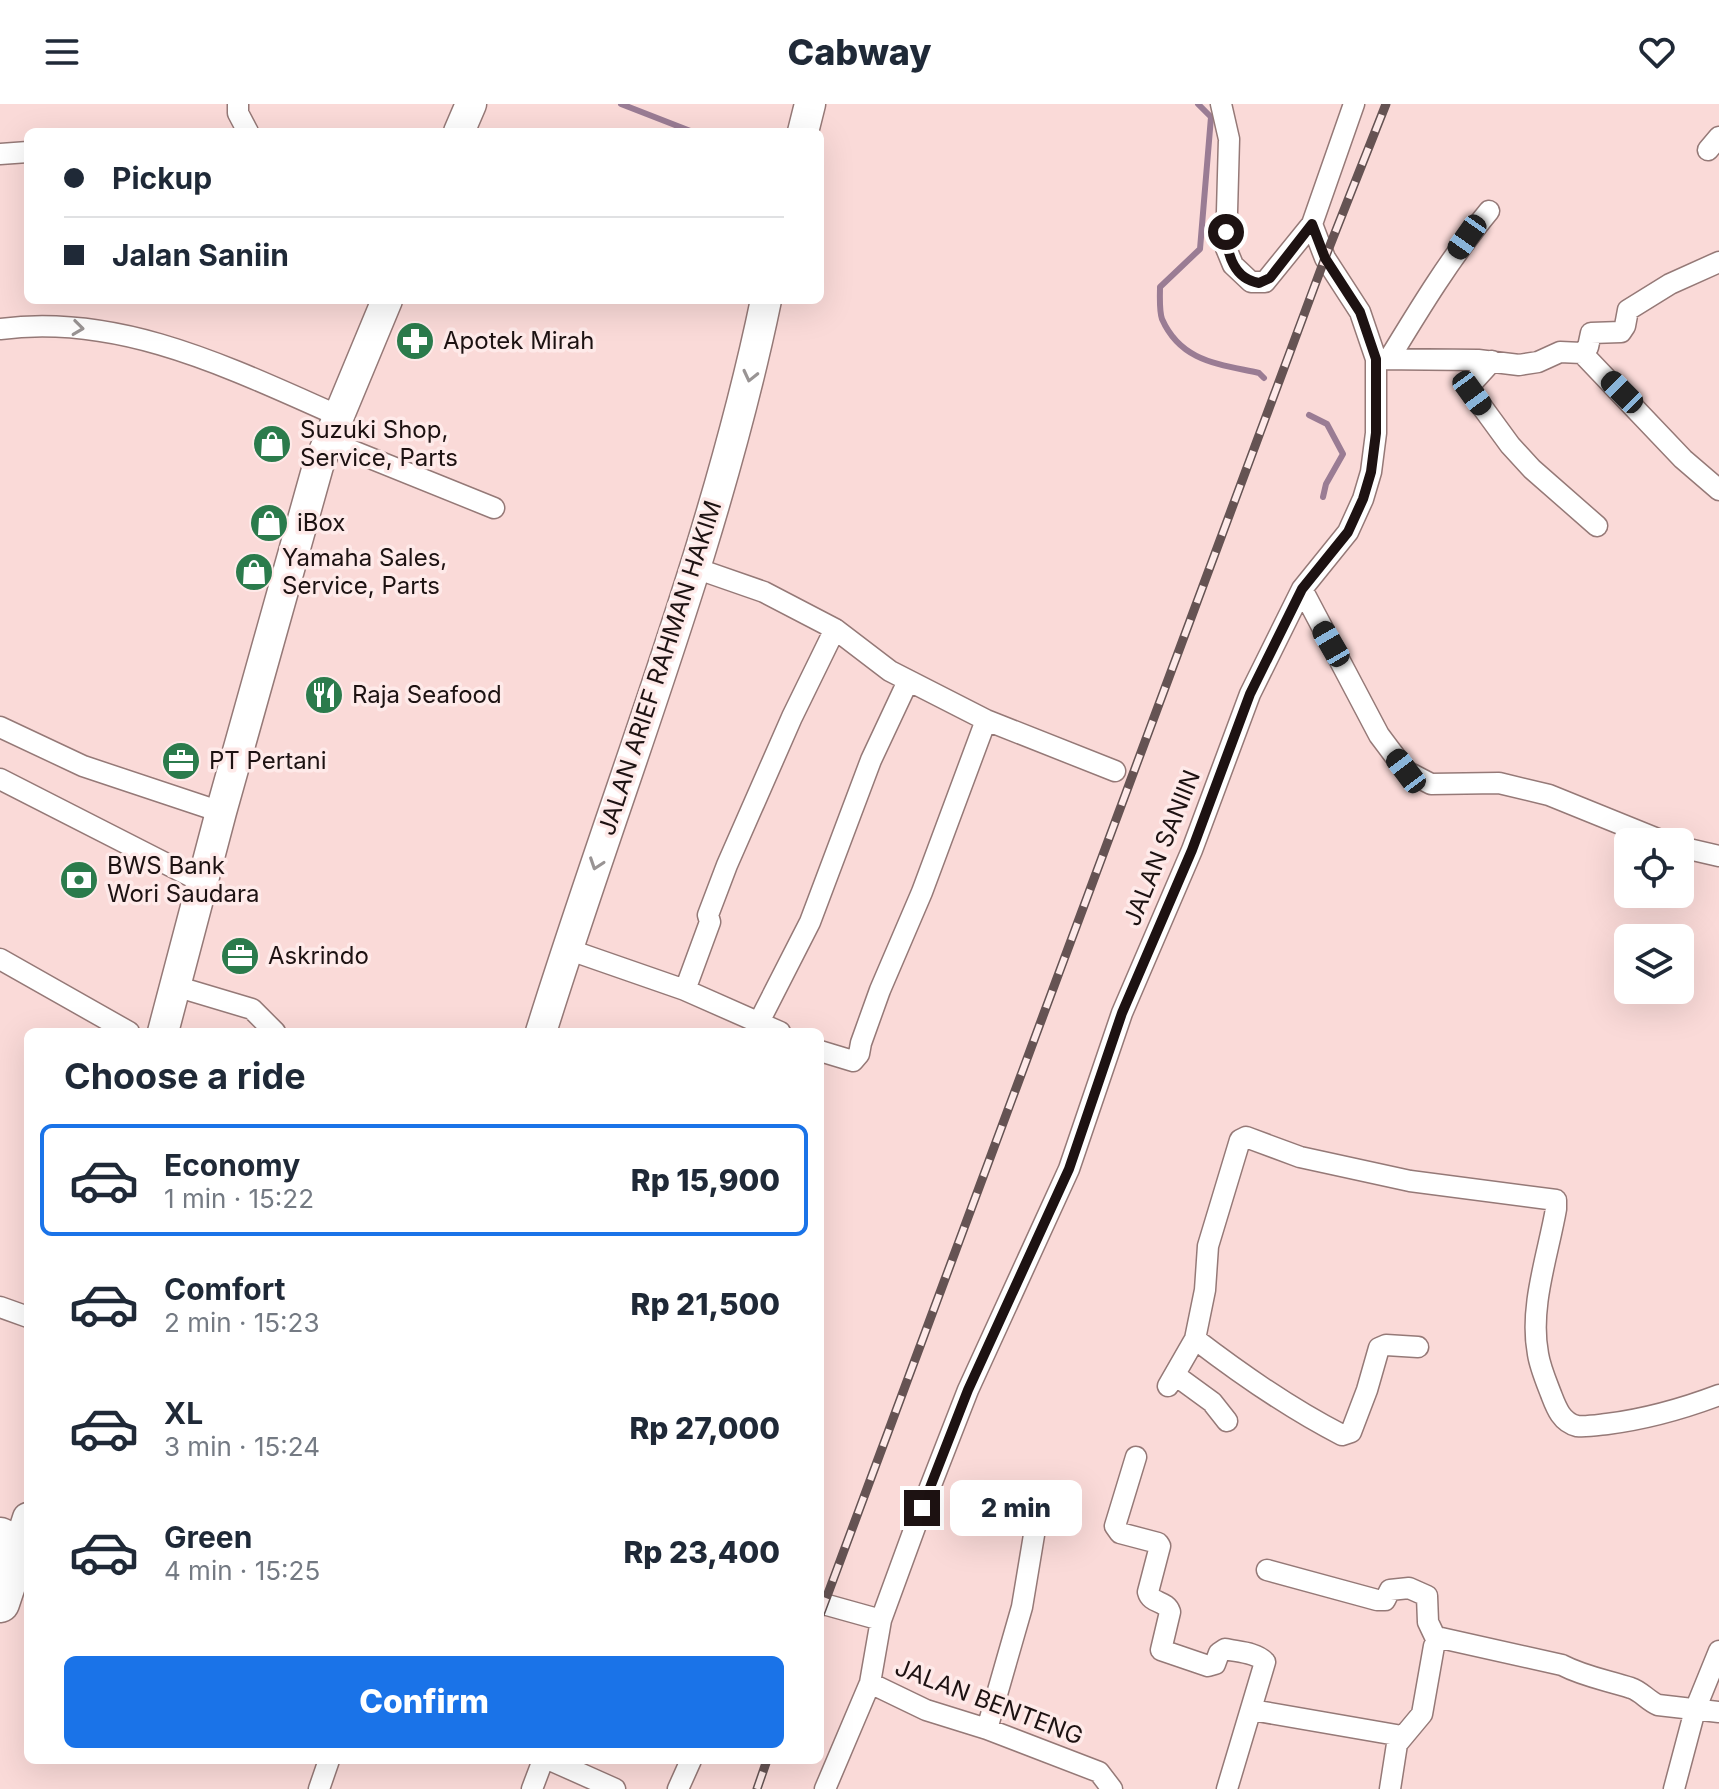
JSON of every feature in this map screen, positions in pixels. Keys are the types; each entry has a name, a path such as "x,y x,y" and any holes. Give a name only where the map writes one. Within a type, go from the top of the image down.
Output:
{"highway":[{"path":"0,1603 19,1538"}],"main road":[{"path":"461,128 471,104"},
{"path":"804,128 810,104"},
{"path":"164,1028 308,501 385,304"},
{"name":"JALAN ARIEF RAHMAN HAKIM","path":"542,1028 695,568 749,382 765,304"}],"street":[{"path":"238,104 238,113 246,128"},
{"path":"1222,104 1229,139 1226,248 1233,265 1251,282 1265,282 1312,224 1354,104"},
{"path":"0,154 24,152"},
{"path":"1383,359 1467,237 1489,211"},
{"name":"JALAN SANIIN","path":"881,1620 968,1390 1069,1169 1122,1013 1192,850 1250,694 1302,589 1348,532 1363,499 1371,472 1383,359 1360,312 1325,258 1312,224"},
{"path":"1582,353 1588,347 1591,333 1621,332 1628,310 1670,284 1719,262"},
{"path":"0,329 59,325 148,341 210,360 334,429 494,508"},
{"path":"1383,359 1529,364 1560,352 1582,353 1683,459 1719,490"},
{"path":"1492,361 1472,383 1472,393 1532,469 1597,526"},
{"path":"695,568 764,592 835,629 890,671 986,720 1115,771"},
{"path":"1302,589 1379,735 1406,771 1431,784 1499,783 1549,795 1630,828"},
{"path":"685,990 727,865 792,717 835,629"},
{"path":"759,1022 810,922 871,760 908,681"},
{"path":"824,1052 853,1061 857,1059 880,990 927,878 986,720"},
{"path":"0,727 83,766 221,812"},
{"path":"0,779 202,882"},
{"path":"1694,850 1719,856"},
{"path":"567,949 685,990 772,1028"},
{"path":"0,959 122,1028"},
{"path":"175,986 252,1009 271,1028"},
{"path":"1227,1421 1212,1402 1172,1381 1195,1339 1205,1290 1208,1246 1240,1140 1246,1137 1300,1157 1410,1181 1556,1200 1536,1315 1536,1336 1541,1368 1556,1406 1568,1422 1591,1426 1636,1420 1681,1409 1719,1395"},
{"path":"0,1307 24,1316"},
{"path":"1195,1339 1289,1407 1346,1435 1351,1432 1367,1390 1379,1348 1386,1345 1418,1347"},
{"path":"1136,1457 1115,1526 1120,1533 1160,1546 1148,1592 1153,1599 1166,1605 1170,1612 1161,1650 1208,1666 1215,1664 1219,1653 1225,1649 1262,1658 1264,1670 1227,1789"},
{"path":"987,1729 1022,1607 1038,1511"},
{"path":"1267,1570 1377,1600 1385,1600 1390,1590 1409,1588 1427,1596 1428,1622 1437,1641"},
{"path":"824,1604 881,1620"},
{"name":"JALAN BENTENG","path":"881,1620 870,1683 926,1710 987,1729 1099,1772 1112,1789"},
{"path":"1390,1789 1397,1744 1422,1714 1434,1646 1445,1638 1562,1665 1580,1675 1634,1688 1658,1705 1719,1712"},
{"path":"1674,1789 1695,1710 1719,1651"},
{"path":"825,1789 870,1683"},
{"path":"1252,1710 1402,1736"},
{"path":"319,1789 328,1764"},
{"path":"532,1789 541,1764"},
{"path":"559,1764 615,1789"},
{"path":"678,1789 689,1764"}],"waterway":[{"path":"621,104 683,128"},
{"path":"1198,104 1211,117 1200,249 1160,287 1161,315 1170,333 1190,353 1259,373 1264,378"},
{"path":"1309,415 1327,424 1343,454 1326,484 1323,497"}],"railway":[{"path":"824,1604 1325,258 1386,104"},
{"path":"757,1789 766,1764"}],"place":[{"name":"Apotek Mirah","path":"415,341"},
{"name":"Suzuki Shop, Service, Parts","path":"272,444"},
{"name":"iBox","path":"269,523"},
{"name":"Yamaha Sales, Service, Parts","path":"254,572"},
{"name":"Raja Seafood","path":"324,695"},
{"name":"PT Pertani","path":"181,761"},
{"name":"BWS Bank Wori Saudara","path":"79,880"},
{"name":"Askrindo","path":"240,956"}],"route":[{"path":"922,1508 968,1390 1069,1169 1122,1013 1192,850 1250,694 1302,589 1348,532 1371,472 1376,433 1376,359 1360,312 1325,258 1315,228 1312,224 1270,278 1259,283 1243,277 1233,265 1226,248 1226,232"}]}
